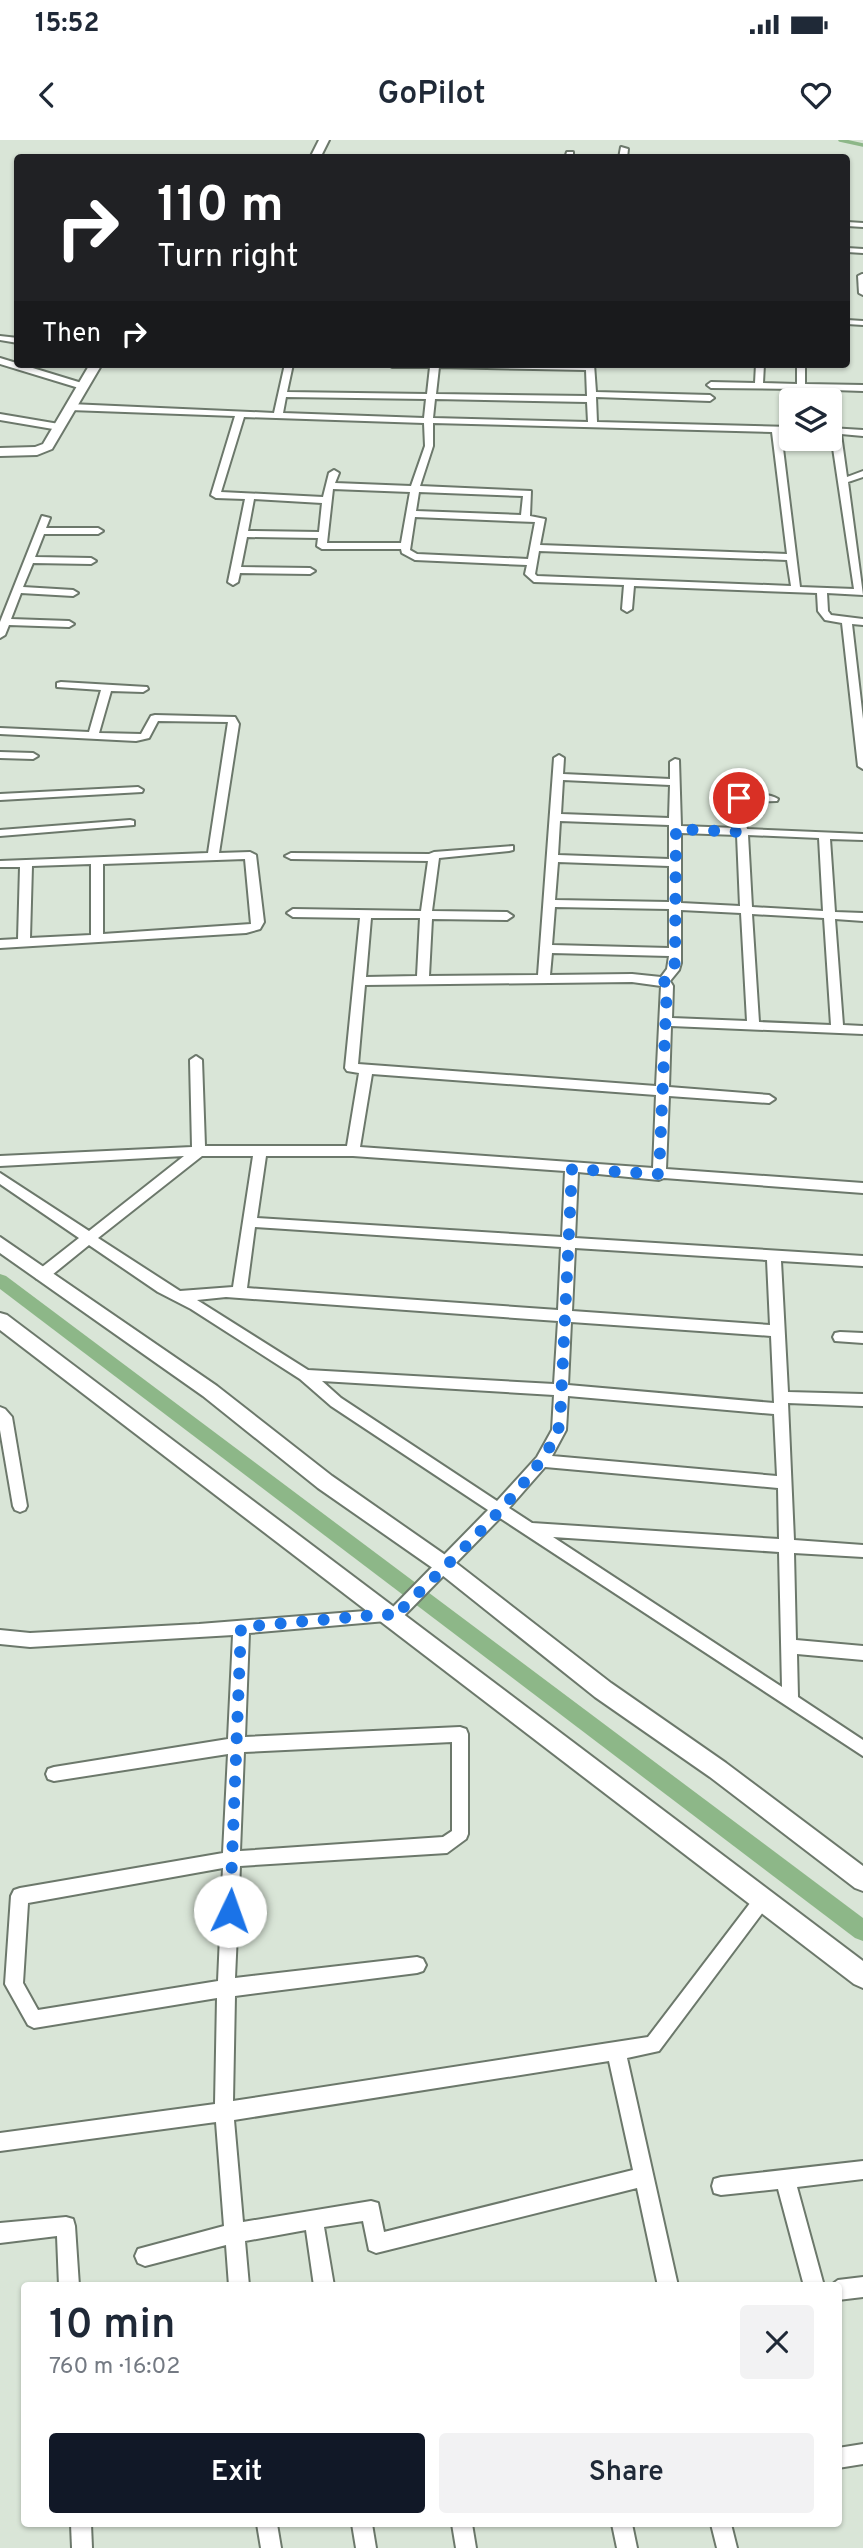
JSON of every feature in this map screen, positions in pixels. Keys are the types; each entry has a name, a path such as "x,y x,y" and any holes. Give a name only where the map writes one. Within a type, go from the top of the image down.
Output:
{"street":[{"path":"860,276 863,293"},
{"path":"25,368 82,386"},
{"path":"0,452 44,450 93,368"},
{"path":"278,416 288,368"},
{"path":"435,368 428,420 429,446 415,487 405,546 408,554 415,557 532,562"},
{"path":"590,368 593,426"},
{"path":"759,384 760,368"},
{"path":"801,368 802,388"},
{"path":"711,385 863,388"},
{"path":"282,394 710,398"},
{"path":"70,407 278,416 776,430 796,590"},
{"path":"240,414 216,495 327,500"},
{"path":"0,418 59,427"},
{"path":"842,432 863,433"},
{"path":"410,514 540,519 530,577 534,579 861,592 859,558 837,451"},
{"path":"334,472 329,486 323,547 405,546"},
{"path":"843,481 863,474"},
{"path":"329,486 528,493 525,519"},
{"path":"233,582 250,496"},
{"path":"0,635 45,518"},
{"path":"41,531 97,531"},
{"path":"242,534 324,535"},
{"path":"536,548 792,557"},
{"path":"29,560 91,561"},
{"path":"235,570 310,571"},
{"path":"627,609 629,584"},
{"path":"17,590 74,593"},
{"path":"822,592 825,615 834,620 863,622"},
{"path":"5,622 69,624"},
{"path":"847,622 860,704 863,766"},
{"path":"61,685 143,689"},
{"path":"93,736 107,687"},
{"path":"0,730 141,738 146,734 151,720 161,717 227,718 233,721 213,855"},
{"path":"0,755 33,756"},
{"path":"544,978 559,758"},
{"path":"664,981 673,970 676,952 675,762"},
{"path":"558,777 675,782"},
{"path":"0,797 138,790"},
{"path":"753,1025 742,832 736,800 773,799"},
{"path":"555,817 742,832 863,837"},
{"path":"0,833 130,823"},
{"path":"824,835 837,1029"},
{"path":"291,856 432,858 443,852 509,848"},
{"path":"0,864 213,855 251,857 256,926 246,929 0,944"},
{"path":"423,980 432,858"},
{"path":"552,858 676,863"},
{"path":"97,862 97,939"},
{"path":"24,943 26,863"},
{"path":"550,903 676,906 863,917"},
{"path":"293,913 507,916"},
{"path":"366,914 349,1065 351,1068 769,1099"},
{"path":"547,949 676,952"},
{"path":"360,981 544,978 655,978 664,981 667,986 659,1174"},
{"path":"666,1022 863,1030"},
{"path":"196,1060 199,1151"},
{"path":"353,1151 366,1071"},
{"path":"42,1275 199,1151"},
{"path":"0,1161 199,1151 353,1151 572,1169 863,1188"},
{"path":"239,1293 260,1151"},
{"path":"0,1637 43,1639 390,1616 410,1601 542,1461 559,1430 572,1169"},
{"path":"0,1178 305,1375 335,1402 863,1749"},
{"path":"251,1222 863,1261"},
{"path":"0,1244 210,1391 325,1482 444,1565 603,1689 718,1770 863,1880"},
{"path":"774,1255 785,1483 790,1700"},
{"path":"179,1296 239,1293 778,1331"},
{"path":"0,1320 863,1976"},
{"path":"840,1337 863,1338"},
{"path":"305,1375 781,1403 863,1400"},
{"path":"0,1413 5,1417 20,1506"},
{"path":"542,1461 785,1483"},
{"path":"528,1528 863,1551"},
{"path":"239,2282 224,2112 241,1627"},
{"path":"788,1646 863,1653"},
{"path":"54,1774 237,1745 460,1734 460,1835 447,1845 232,1859 20,1896 14,1984 34,2019 227,1988 417,1965"},
{"path":"0,2142 224,2112 653,2045 763,1900"},
{"path":"616,2050 667,2282"},
{"path":"721,2186 863,2171"},
{"path":"145,2256 234,2233 371,2210 376,2243 644,2178"},
{"path":"785,2179 813,2282"},
{"path":"314,2221 323,2282"},
{"path":"0,2232 66,2226 69,2282"},
{"path":"842,2290 863,2287"},
{"path":"842,2457 863,2454"},
{"path":"80,2527 82,2548"},
{"path":"271,2548 272,2527"},
{"path":"362,2527 366,2548"},
{"path":"462,2527 466,2548"},
{"path":"623,2527 627,2548"},
{"path":"722,2527 727,2548"}],"waterway":[{"path":"840,140 863,145"},
{"path":"0,1280 863,1931"}],"route":[{"path":"230,1911 241,1627 387,1614 393,1618 499,1509 542,1461 551,1447 560,1422 572,1169 659,1174 667,986 664,981 670,976 675,962 676,829 742,832 736,800 739,798"}]}
